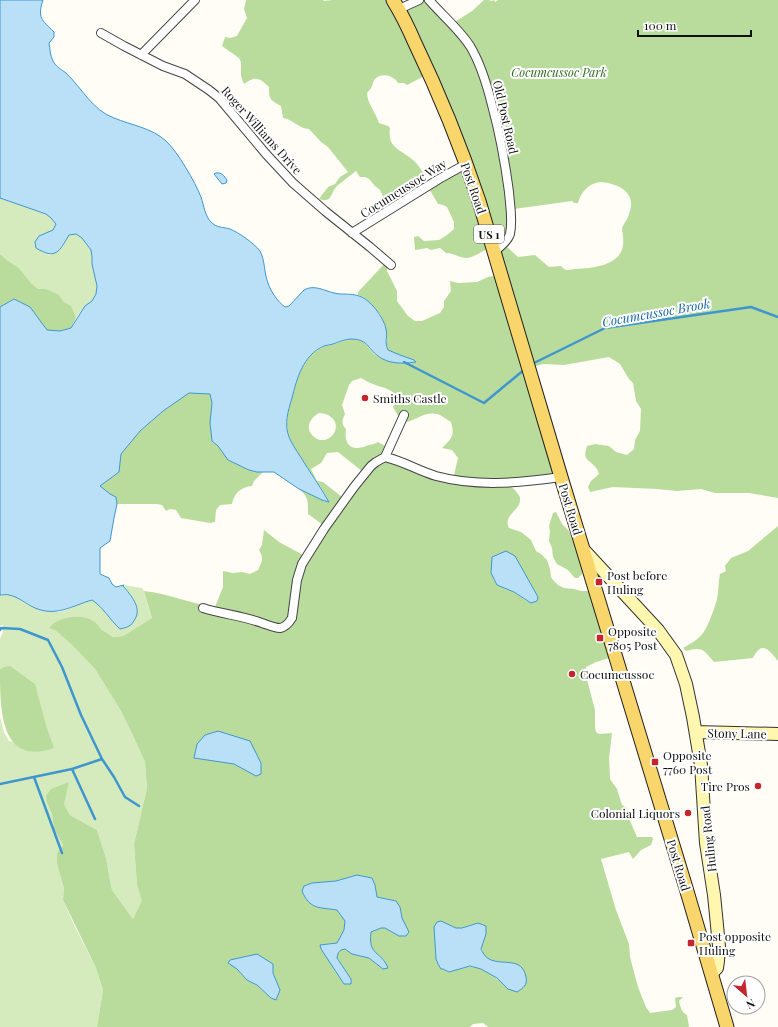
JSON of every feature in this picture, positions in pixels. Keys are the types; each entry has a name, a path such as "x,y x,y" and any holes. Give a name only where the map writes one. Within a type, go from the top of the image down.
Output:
{"main road":[{"name":"Post Road","path":"396,5 446,112 479,201 727,1027"}],"street":[{"path":"141,55 195,0"},
{"path":"396,5 419,0"},
{"name":"Old Post Road","path":"429,0 459,31 470,46 482,70 491,99 502,144 512,219 512,228 508,238 494,252"},
{"name":"Roger Williams Drive","path":"101,33 163,66 185,74 209,90 219,98 266,154 293,183 390,264"},
{"name":"Cocumcussoc Way","path":"352,233 466,164"},
{"path":"203,608 252,619 276,628 286,626 292,618 297,580 302,564 350,492 371,466 385,457 404,415"},
{"path":"385,457 397,460 436,476 468,482 510,483 561,477"},
{"name":"Huling Road","path":"583,549 658,630 676,655 686,684 696,732 706,843 714,895 719,946 717,968 712,973"},
{"name":"Stony Lane","path":"696,732 778,734"}],"green space":[{"name":"Cocumcussoc Park","path":"246,0 395,0 400,8 422,0 429,0 453,23 472,11 484,0 494,0 495,2 498,0 778,0 778,498 749,493 715,493 701,489 677,491 613,487 590,492 588,487 591,481 599,474 597,469 585,455 587,446 595,444 609,446 616,452 627,455 634,449 635,440 640,431 641,409 636,401 633,383 620,364 609,357 564,365 543,364 530,368 560,474 510,485 519,496 520,502 508,520 509,528 521,532 531,540 536,551 547,560 551,577 558,585 564,588 590,591 616,656 596,662 586,667 585,672 595,710 596,732 599,734 612,733 609,758 610,779 617,789 622,805 627,808 628,816 637,837 652,837 653,839 651,845 641,850 633,859 629,852 601,859 616,910 629,944 630,957 638,987 646,1007 650,1013 672,1010 676,1007 675,998 683,997 679,1001 683,1011 687,1015 689,1027 488,1027 483,1023 473,1024 470,1027 97,1027 103,990 96,968 63,900 64,888 57,864 57,853 63,845 54,829 52,814 47,803 46,796 51,789 69,782 64,804 70,815 97,830 106,858 112,890 133,919 142,901 137,885 134,844 147,788 145,762 121,711 95,669 72,645 56,631 49,628 53,624 63,619 70,617 82,617 94,622 102,630 113,637 123,636 152,618 144,591 215,607 223,587 223,571 250,574 258,570 262,560 259,550 262,545 264,530 279,542 305,556 323,525 308,514 307,500 305,495 299,489 322,500 329,501 291,441 287,427 287,418 291,400 301,369 305,363 316,351 323,347 350,339 360,340 377,356 391,362 416,362 388,350 386,344 387,335 380,314 363,297 358,295 358,292 387,261 387,271 397,291 397,301 408,316 415,321 422,321 440,313 444,307 444,301 451,291 450,281 458,283 477,282 488,277 498,275 491,248 472,257 466,258 446,253 440,248 431,250 427,248 415,250 414,237 418,236 424,241 439,240 454,229 454,222 447,207 438,204 427,185 391,207 385,201 380,190 369,179 360,177 356,171 335,188 329,199 319,199 328,187 335,184 340,177 348,172 328,147 309,129 305,129 290,120 283,118 281,106 271,99 269,87 266,84 260,80 254,79 244,84 241,76 241,62 239,58 222,46 225,37 230,38 237,36 247,18 244,9","holes":["430,73 464,161 428,182 416,163 393,145 390,135 390,128 379,123 367,97 367,93 372,87 374,80 378,77 384,75 394,78 398,83 404,83 407,85","600,182 613,184 624,190 631,200 628,216 622,228 623,247 615,259 604,265 567,270 561,266 549,267 535,255 518,257 505,245 514,209 572,201 574,203 578,203 583,192 592,185","361,378 393,392 396,398 393,407 402,423 432,413 441,415 451,422 453,434 442,448 452,450 458,458 453,479 386,456 389,448 378,442 358,448 354,448 348,444 346,429 343,424 345,414 342,405 349,385 352,381","319,413 331,417 336,426 332,436 323,440 313,436 309,430 313,417","338,452 363,472 342,497 323,482 317,481 311,469 321,463 327,453","497,585 538,597 527,601 514,592","357,875 372,878 377,897 396,901 399,905 401,914 399,936 385,928 371,932 371,946 385,961 383,969 369,958 352,954 345,949 341,950 338,953 337,958 351,979 350,984 344,984 321,945 337,943 344,930 345,921 337,910 312,905 312,883 336,881","441,921 456,928 462,928 478,923 485,955 492,960 511,963 508,989 500,981 482,969 466,967 454,971 446,971 438,964","237,969 273,973 280,990 271,998 257,985 247,980"]},
{"path":"0,198 46,214 56,224 53,230 39,236 36,248 43,252 50,255 62,248 69,235 76,234 82,238 91,250 92,264 97,286 96,294 92,301 76,318 58,294 46,289 38,289 19,268 0,254"},
{"path":"0,254 19,268 38,289 46,289 58,294 64,302 71,306 76,318 71,328 60,331 47,330 30,307 14,299 0,307"},
{"path":"189,393 210,394 212,403 210,423 212,441 218,446 228,460 249,470 263,472 254,481 252,486 241,489 236,494 232,504 220,505 216,510 215,522 210,523 181,518 176,510 170,509 166,511 162,505 157,504 117,504 116,497 110,495 100,486 119,472 121,454 140,431 163,411"},
{"path":"556,512 562,524 570,533 582,568 582,574 578,578 575,578 568,570 557,564 553,557 552,548 549,541 549,526 553,513"},
{"path":"778,526 778,661 769,651 763,648 756,652 753,658 714,662 702,650 696,649 686,651 683,648 699,638 707,626 717,599 720,574 726,571 725,566 731,558 748,551"},
{"path":"123,586 142,588 152,618 123,636 113,637 103,631 93,621 49,628 56,631 72,645 95,669 121,711 145,762 147,788 134,844 137,885 143,901 133,919 112,890 106,858 97,830 70,815 64,804 47,803 52,814 54,829 63,845 57,853 57,864 64,888 63,900 96,968 103,990 97,1027 0,1027 0,717 4,732 9,741 53,748 46,725 4,667 0,669 0,639 3,632 3,625 0,626 0,595 16,597 28,605 58,612 92,600 97,603 113,622 137,607"},
{"path":"10,666 35,684 54,748 36,752 23,749 13,742 7,731 1,701 0,669"}],"water":[{"path":"0,0 43,0 40,11 44,21 54,32 54,37 49,43 51,56 56,65 72,79 99,110 114,118 154,133 171,146 195,183 209,220 213,224 230,229 237,233 258,248 263,258 269,286 282,305 285,307 289,306 304,290 308,288 319,288 337,294 359,296 372,305 385,325 387,335 386,344 388,350 416,362 401,363 386,361 374,353 367,344 357,339 344,340 324,346 311,355 306,361 296,383 289,408 287,427 289,437 294,447 329,502 299,489 274,472 257,472 249,470 228,460 218,446 212,441 210,423 212,403 210,394 189,393 163,411 140,431 121,454 119,472 100,486 116,497 117,504 110,541 100,548 100,574 109,578 112,584 116,587 124,585 123,586 135,602 137,610 137,615 132,624 120,629 100,606 92,600 64,610 50,611 35,608 13,596 0,595 0,307 14,299 30,307 47,330 60,331 71,328 85,306 92,301 96,294 97,286 92,264 91,250 82,238 76,234 69,235 59,250 53,254 43,252 36,248 35,242 39,236 53,230 56,224 46,214 0,198"},
{"path":"220,173 224,176 227,180 226,183 222,184 214,174"},
{"path":"506,551 515,556 538,597 537,601 531,603 514,592 497,585 491,573 492,557"},
{"path":"218,731 250,741 261,763 261,774 256,776 234,764 194,758 197,744 205,735"},
{"path":"357,875 372,878 377,897 396,901 400,907 402,918 409,932 406,936 399,936 385,928 381,928 371,932 371,946 373,950 382,958 388,968 383,969 369,958 352,954 345,949 340,951 337,958 351,979 351,984 344,984 321,949 320,945 337,943 344,930 345,921 337,910 320,908 312,905 308,902 302,891 304,886 312,883 336,881"},
{"path":"441,921 456,928 462,928 478,923 486,926 486,934 481,949 483,953 485,956 494,961 511,963 520,966 524,970 526,977 524,986 517,992 508,989 497,978 481,969 470,966 449,972 441,969 436,959 434,927 437,922"},
{"path":"257,954 273,964 273,973 280,990 276,1000 271,998 257,985 247,980 237,969 228,963 230,960"}],"waterway":[{"name":"Cocumcussoc Brook","path":"532,364 605,328 751,307 778,317"},
{"name":"Cocumcussoc Brook","path":"404,362 484,403 525,369"},
{"path":"0,630 1,628 20,629 48,640 62,667 81,715 102,759 125,797 139,806"},
{"path":"0,784 72,769 102,759"},
{"path":"72,769 95,819"},
{"path":"34,777 62,853"}],"place":[{"name":"Smiths Castle","path":"365,398"},
{"name":"Post before Huling","path":"599,582"},
{"name":"Opposite 7805 Post","path":"600,638"},
{"name":"Cocumcussoc","path":"572,674"},
{"name":"Opposite 7760 Post","path":"655,762"},
{"name":"Tire Pros","path":"758,786"},
{"name":"Colonial Liquors","path":"688,813"},
{"name":"Post opposite Huling","path":"691,943"}]}
